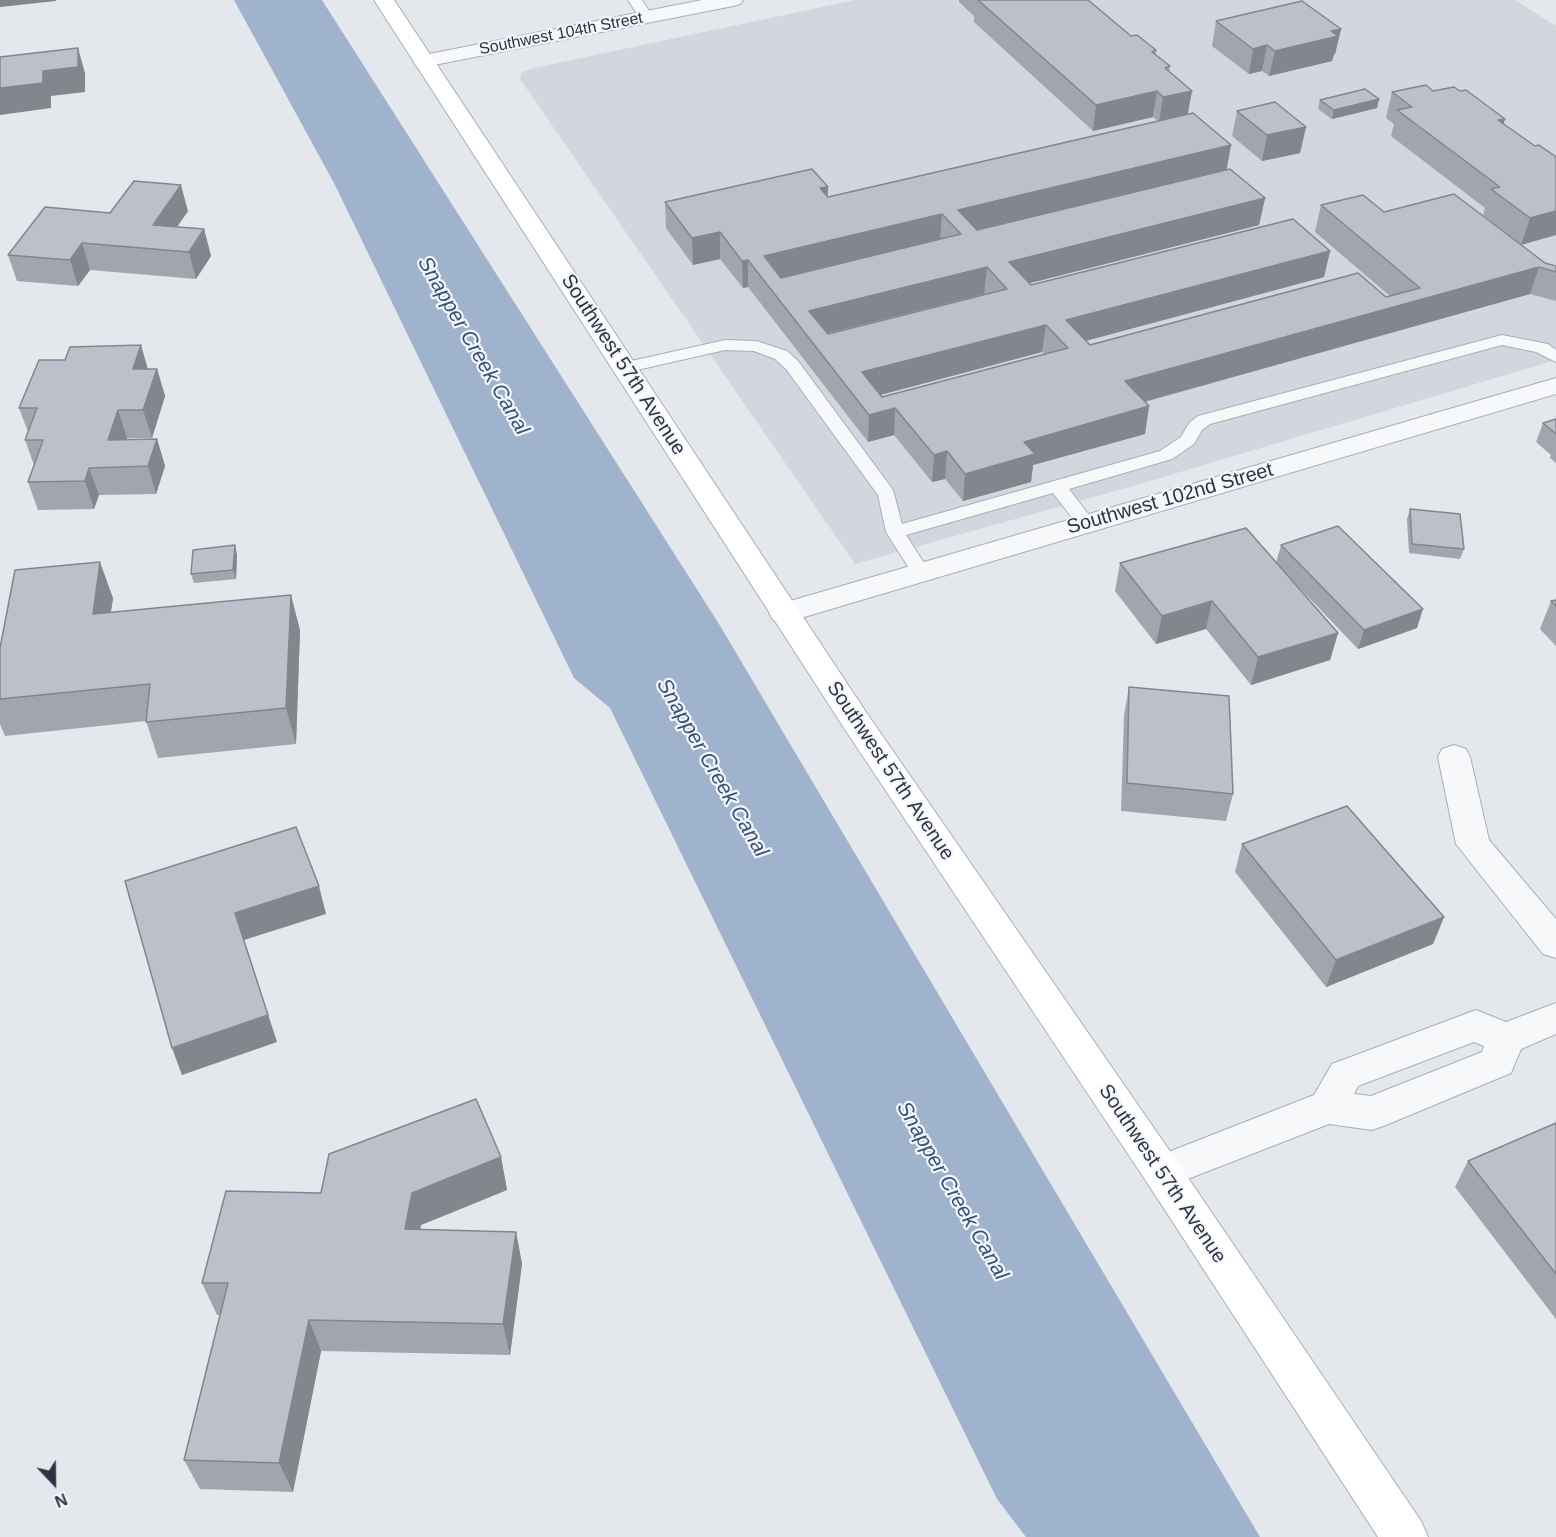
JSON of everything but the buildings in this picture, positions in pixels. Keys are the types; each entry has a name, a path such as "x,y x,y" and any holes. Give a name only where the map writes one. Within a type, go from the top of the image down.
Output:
{"main road":[{"name":"Southwest 57th Avenue","path":"384,0 784,613 1162,1172 1405,1537"}],"street":[{"name":"Southwest 104th Street","path":"424,61 640,9 733,0"},
{"name":"Southwest 102nd Street","path":"784,613 1556,386"},
{"path":"1454,757 1473,844 1556,944"},
{"path":"1162,1172 1328,1107 1372,1113 1498,1062 1505,1039 1556,1018"}],"lane":[{"path":"895,532 1176,451 1204,420 1502,340 1542,348 1556,357"},
{"path":"624,368 725,345 756,346 782,355 792,365 886,494 895,532 921,572"},
{"path":"1057,486 1087,524"}],"shaded area":[{"path":"855,0 1515,0 1556,26 1556,360 1140,484 855,564 520,79 522,72 534,68"}],"water":[{"name":"Snapper Creek Canal","path":"234,0 322,0 719,624 1260,1537 1026,1537 997,1499 610,708 574,678 335,185"}]}
